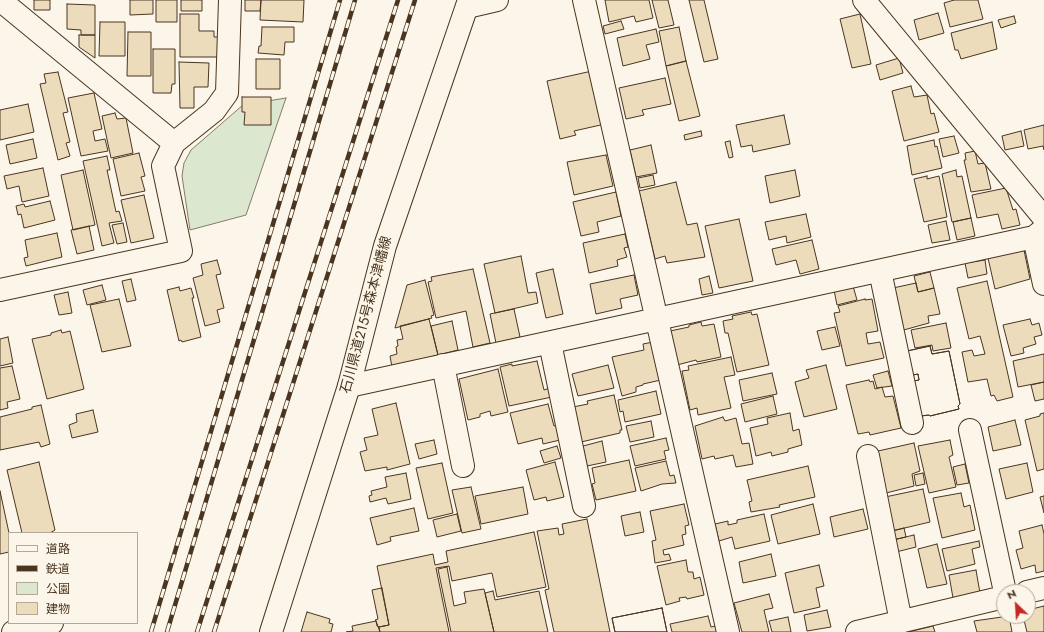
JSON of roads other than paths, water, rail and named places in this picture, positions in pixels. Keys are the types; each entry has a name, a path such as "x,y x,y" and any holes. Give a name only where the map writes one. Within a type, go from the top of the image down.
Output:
{"street":[{"path":"0,0 174,143"},
{"path":"0,290 181,252 163,166 174,143 214,111 227,93 230,0"},
{"path":"468,4 497,0"},
{"path":"584,0 728,632"},
{"path":"864,0 1044,218"},
{"name":"石川県道215号森本津幡線","path":"271,632 349,386 385,246 468,4"},
{"path":"349,386 880,271 1039,233 1044,284"},
{"path":"880,271 912,423"},
{"path":"550,343 584,506"},
{"path":"443,365 463,466"},
{"path":"970,430 1003,584"},
{"path":"868,456 901,622"},
{"path":"857,632 996,600"},
{"path":"13,632 48,624"}],"railway":[{"path":"151,632 340,0"},
{"path":"167,632 355,0"},
{"path":"197,632 398,0"},
{"path":"214,632 415,0"}]}
